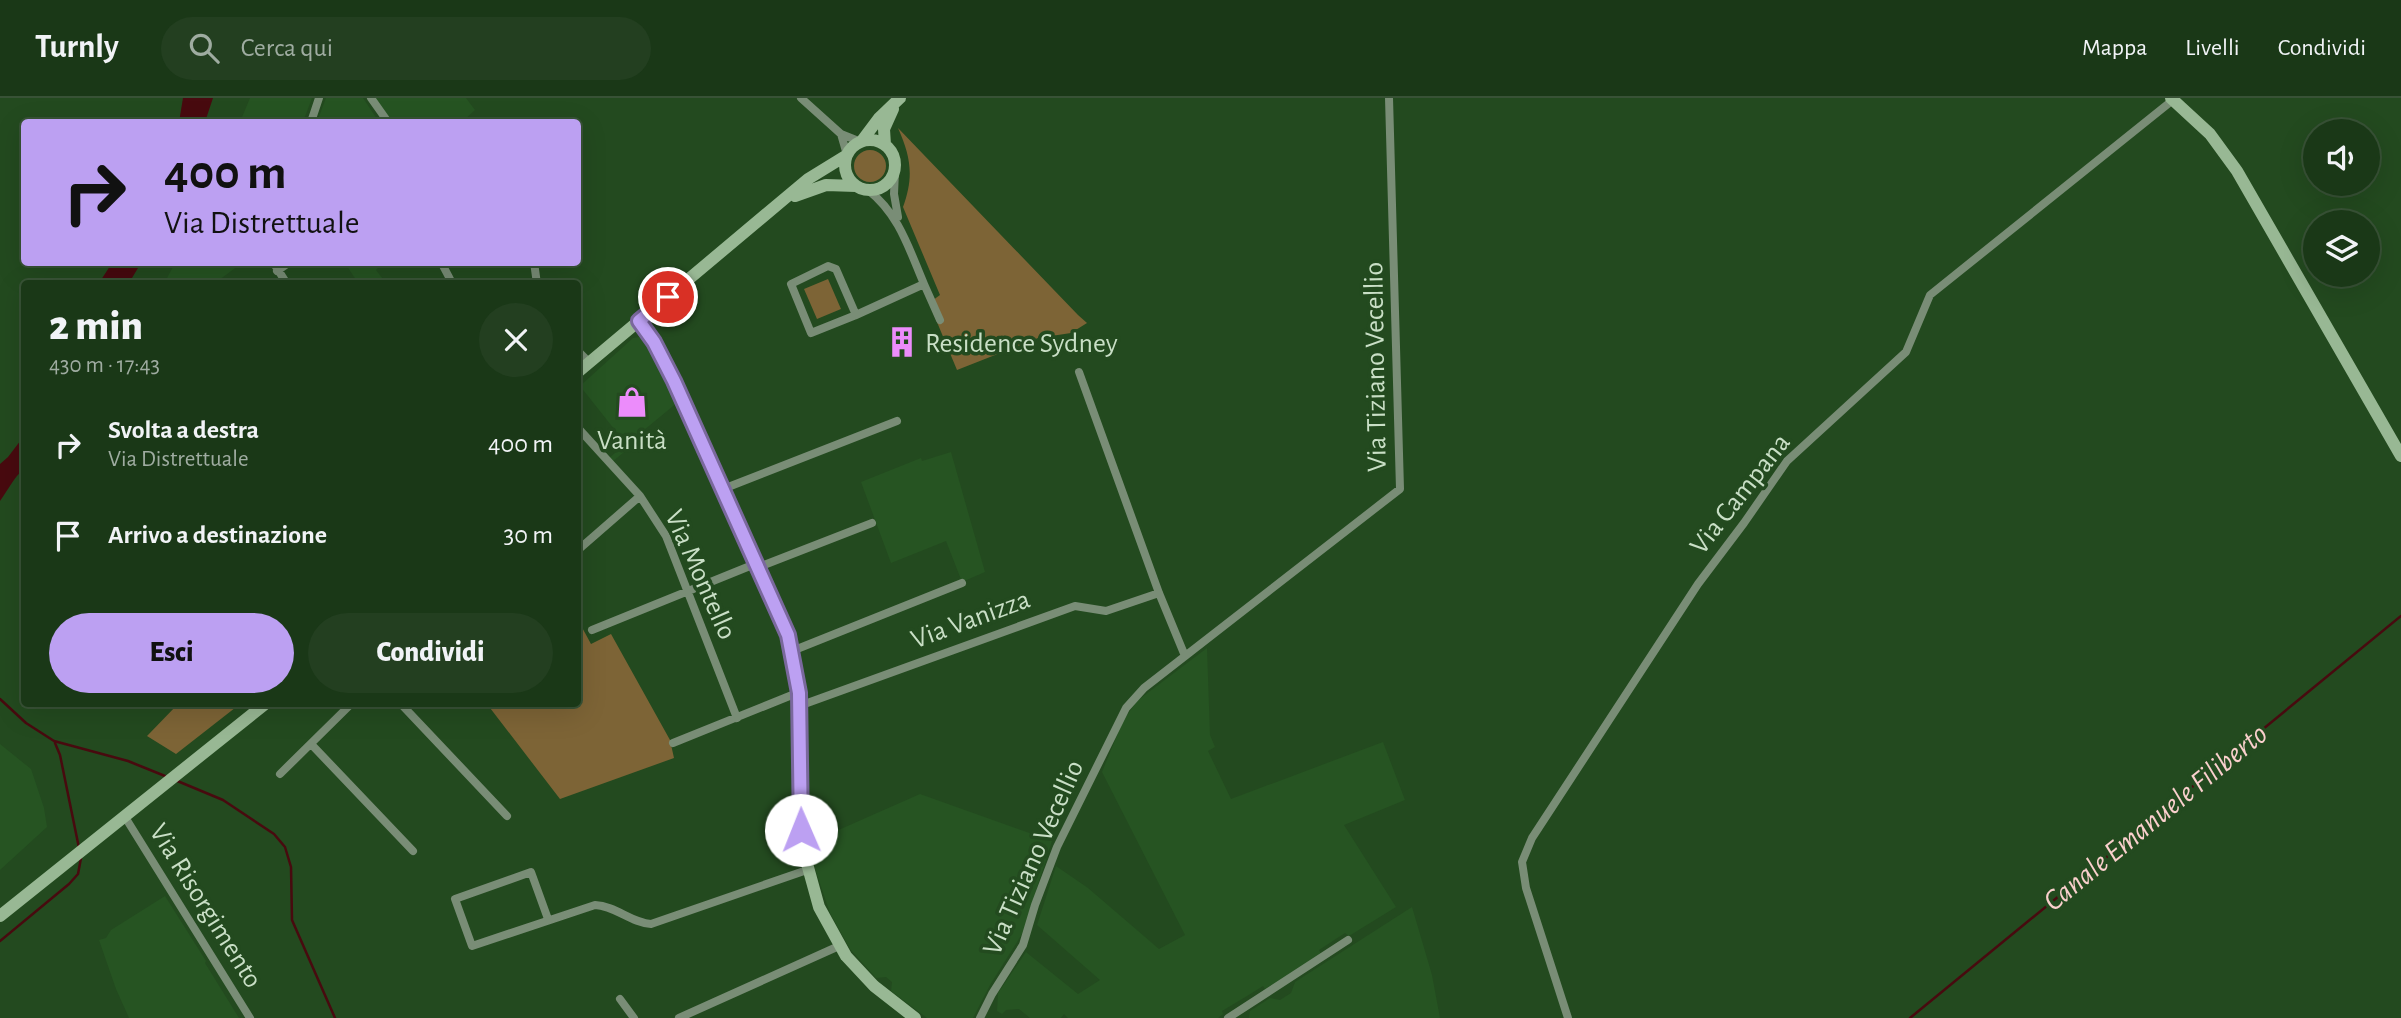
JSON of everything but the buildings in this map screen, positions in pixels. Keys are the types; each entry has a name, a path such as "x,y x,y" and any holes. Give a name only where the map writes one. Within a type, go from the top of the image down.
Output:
{"street":[{"path":"312,119 319,98"},
{"path":"371,98 386,119"},
{"path":"801,98 841,134 861,142 869,140 885,145 894,156 895,204 900,227 940,320"},
{"path":"899,98 861,142 850,150 845,169 851,182 885,205 900,227"},
{"path":"885,145 884,130 899,98"},
{"name":"Via Tiziano Vecellio","path":"980,1018 1023,945 1057,847 1126,708 1144,688 1400,489 1389,98"},
{"path":"2172,99 2210,134 2238,170 2401,456"},
{"name":"Via Campana","path":"1568,1018 1526,888 1522,862 1532,838 1698,583 1787,461 1906,352 1930,295 2172,99"},
{"path":"841,134 847,155"},
{"path":"581,369 808,179 847,155"},
{"path":"779,204 816,187 882,188 895,171"},
{"path":"444,266 450,278"},
{"path":"856,315 836,269 832,266 791,284 811,333 856,315 924,284"},
{"path":"639,321 654,342 674,381 782,620 792,652 801,830 807,870 819,907 839,946 865,977 915,1018"},
{"path":"581,354 589,362"},
{"path":"1079,372 1159,593 1185,656"},
{"path":"723,489 897,421"},
{"name":"Via Montello","path":"581,431 640,496 666,536 737,718"},
{"path":"581,547 640,496"},
{"path":"592,630 750,566 764,565 872,523"},
{"name":"Via Vanizza","path":"792,652 962,583"},
{"name":"Via Vanizza","path":"673,743 737,718 795,701 1075,606 1106,611 1159,593"},
{"path":"0,916 261,707"},
{"path":"280,774 348,707"},
{"path":"404,707 507,816"},
{"path":"311,744 413,851"},
{"name":"Via Risorgimento","path":"125,817 250,1018"},
{"path":"548,919 531,872 455,899 472,946 595,905 614,909 638,922 652,924 807,870"},
{"path":"1228,1018 1348,940"},
{"path":"679,1018 839,946"},
{"path":"620,999 634,1018"}],"shaded area":[{"path":"183,98 213,98 206,119 180,119"},
{"path":"250,98 312,98 304,119 241,119"},
{"path":"326,98 363,98 377,119 318,119"},
{"path":"374,98 466,98 475,110 465,119 388,119"},
{"path":"898,128 1087,323 1071,333 1038,338 957,370 929,303 940,295 903,207 909,186 910,167"},
{"path":"870,150 881,155 886,166 881,177 870,182 859,177 854,166 859,155"},
{"path":"110,266 139,266 131,280 101,280"},
{"path":"173,266 238,266 219,280 167,278"},
{"path":"347,266 380,266 376,270 384,280 356,280"},
{"path":"828,279 841,309 817,319 804,289"},
{"path":"639,337 645,343 678,402 638,435 640,439 612,462 609,458 626,444 581,385 633,338"},
{"path":"21,440 21,472 0,501 0,464"},
{"path":"951,452 985,572 962,582 946,541 891,563 861,482 921,458 922,461"},
{"path":"581,626 591,644 611,634 670,740 674,758 560,799 489,707 581,707"},
{"path":"1207,648 1210,735 1215,747 1208,751 1231,799 1383,742 1405,800 1344,825 1396,907 1349,936 1345,933 1319,950 1321,954 1265,989 1263,986 1222,1011 1223,1014 1218,1018 1068,1018 1064,1014 1061,1018 1030,1018 1019,1009 1006,1010 1002,1014 997,1011 998,993 1026,952 1078,994 1100,980 1037,925 1056,866 1088,888 1159,949 1185,935 1102,772 1123,721 1137,701"},
{"path":"175,707 236,707 176,754 147,736"},
{"path":"0,744 31,769 44,808 47,827 0,870"},
{"path":"920,794 1052,841 1022,934 973,1018 927,1018 891,991 892,982 886,977 876,978 850,949 830,913 812,860 809,843"},
{"path":"165,896 239,1018 129,1018 99,940 106,938 111,930"},
{"path":"1412,907 1432,975 1440,1018 1249,1018 1250,1011 1270,998 1280,1000 1291,993 1295,982"}],"waterway":[{"name":"Canale Emanuele Filiberto","path":"1910,1018 2401,616"},
{"path":"0,699 26,723 54,741 128,761 165,776"},
{"path":"55,743 60,755 79,848"},
{"path":"175,780 223,800 274,834 285,847 291,867 292,920 335,1018"},
{"path":"0,941 69,884 78,874 81,858"}],"place":[{"name":"Residence Sydney","path":"902,342"},
{"name":"Vanità","path":"632,402"}],"route":[{"path":"668,297 639,321 654,342 674,381 788,635 799,693 801,830"}]}
